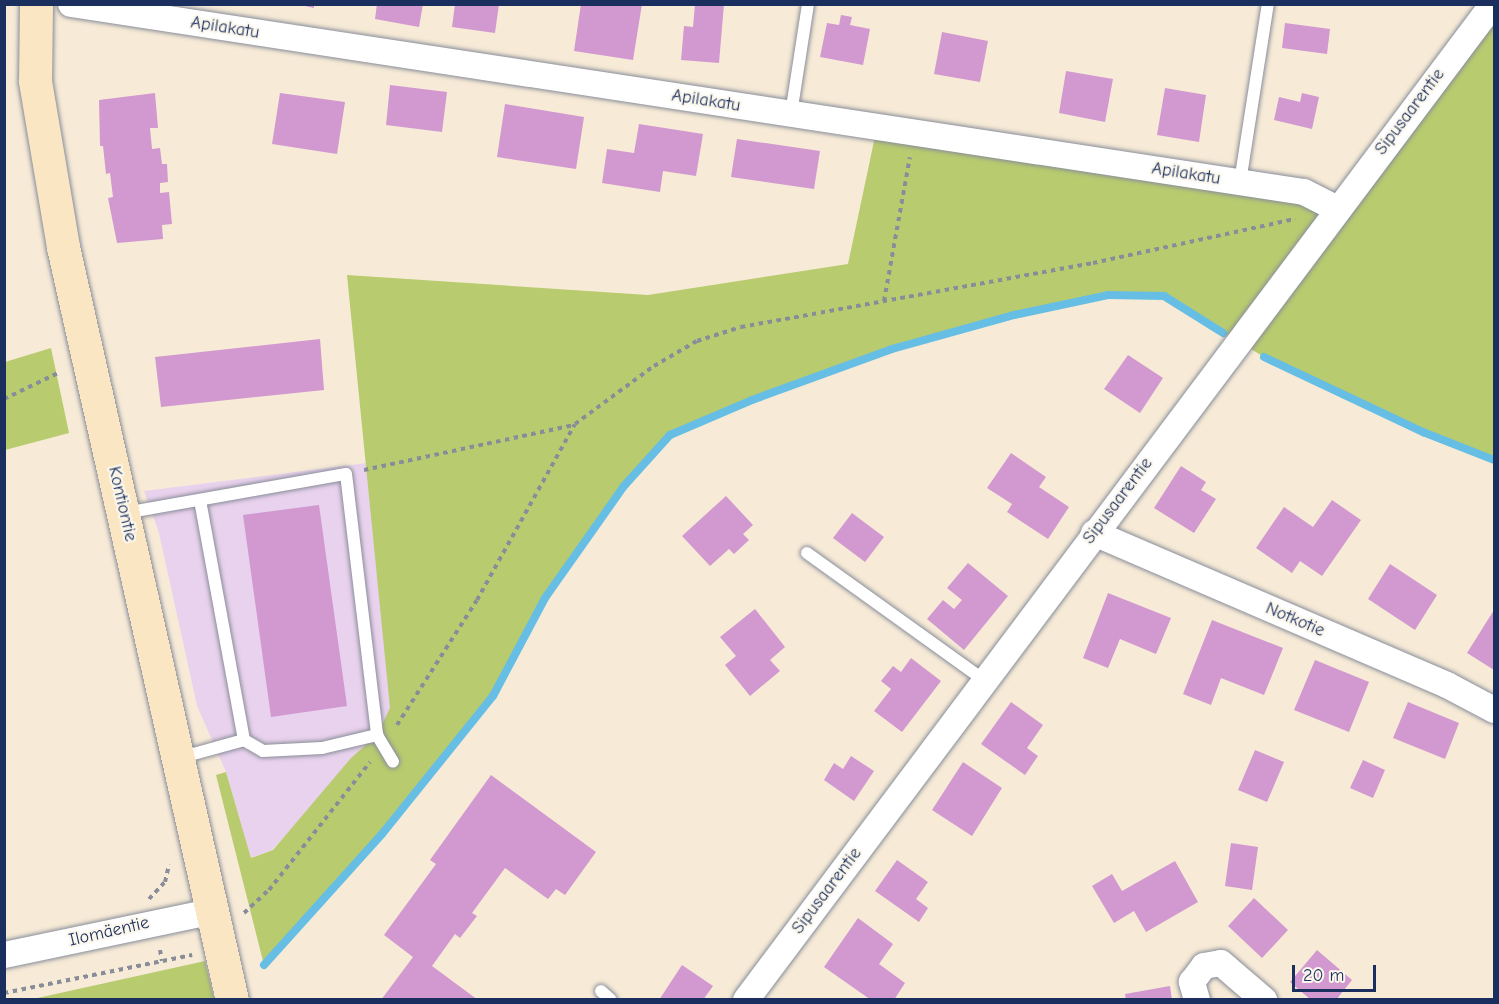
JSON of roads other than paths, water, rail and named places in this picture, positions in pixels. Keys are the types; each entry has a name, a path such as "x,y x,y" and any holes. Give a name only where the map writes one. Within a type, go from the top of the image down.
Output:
{"street":[{"name":"Kontiontie","path":"36,4 36,81 42,130 88,361 179,758 228,913 221,949 232,999"},
{"name":"Apilakatu","path":"71,4 1304,192 1337,209"},
{"name":"Sipusaarentie","path":"746,999 1492,4"},
{"name":"Notkotie","path":"1094,533 1447,685 1494,710"},
{"name":"Ilomäentie","path":"4,955 228,913"},
{"path":"1197,999 1192,982 1204,966 1221,963 1264,999"}],"lane":[{"path":"791,114 808,4"},
{"path":"1240,182 1268,4"},
{"path":"124,513 346,474 379,740 393,762"},
{"path":"200,501 244,740"},
{"path":"807,553 984,680"},
{"path":"179,758 244,740 263,751 322,748 379,740"},
{"path":"600,991 611,999"}],"waterway":[{"path":"264,965 382,834 493,696 545,598 624,486 670,435 752,400 892,349 1014,315 1108,295 1164,296 1223,333"},
{"path":"1264,357 1423,432 1494,460"}]}
